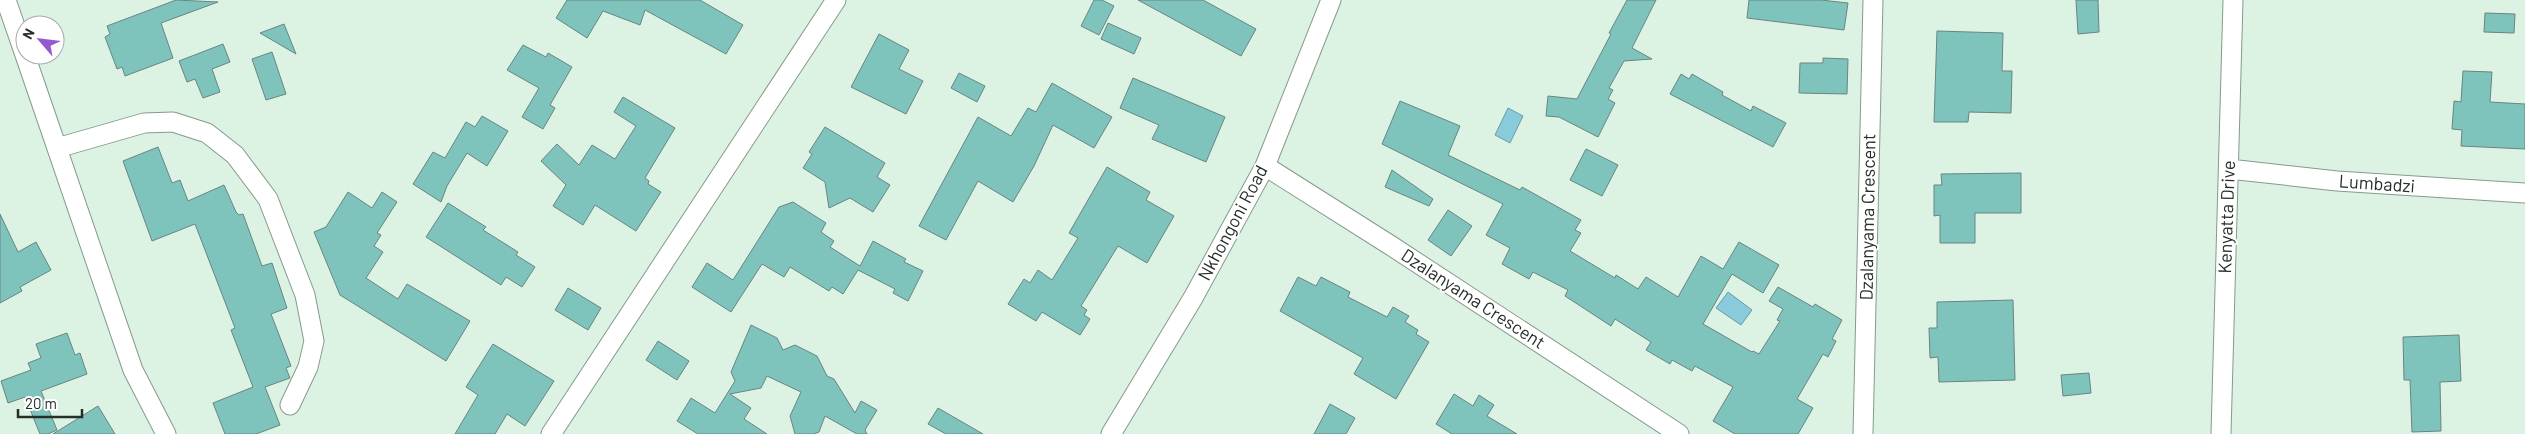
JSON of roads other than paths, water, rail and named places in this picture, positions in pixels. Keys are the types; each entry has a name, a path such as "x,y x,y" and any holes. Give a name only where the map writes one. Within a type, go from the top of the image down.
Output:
{"street":[{"path":"6,0 15,26"},
{"path":"551,434 836,0"},
{"name":"Nkhongoni Road","path":"1110,434 1193,298 1265,166 1332,0"},
{"name":"Dzalanyama Crescent","path":"1862,434 1873,0"},
{"name":"Kenyatta Drive","path":"2221,434 2233,0"},
{"path":"28,65 133,370 166,434"},
{"path":"57,148 144,123 173,122 207,133 235,155 268,199 305,295 314,340 308,367 290,405"},
{"name":"Dzalanyama Crescent","path":"1265,166 1390,244 1680,434"},
{"name":"Lumbadzi","path":"2229,169 2337,181 2525,193"}],"water":[{"path":"1508,108 1523,116 1510,143 1495,135"},
{"path":"1728,292 1752,310 1741,325 1716,308"}]}
